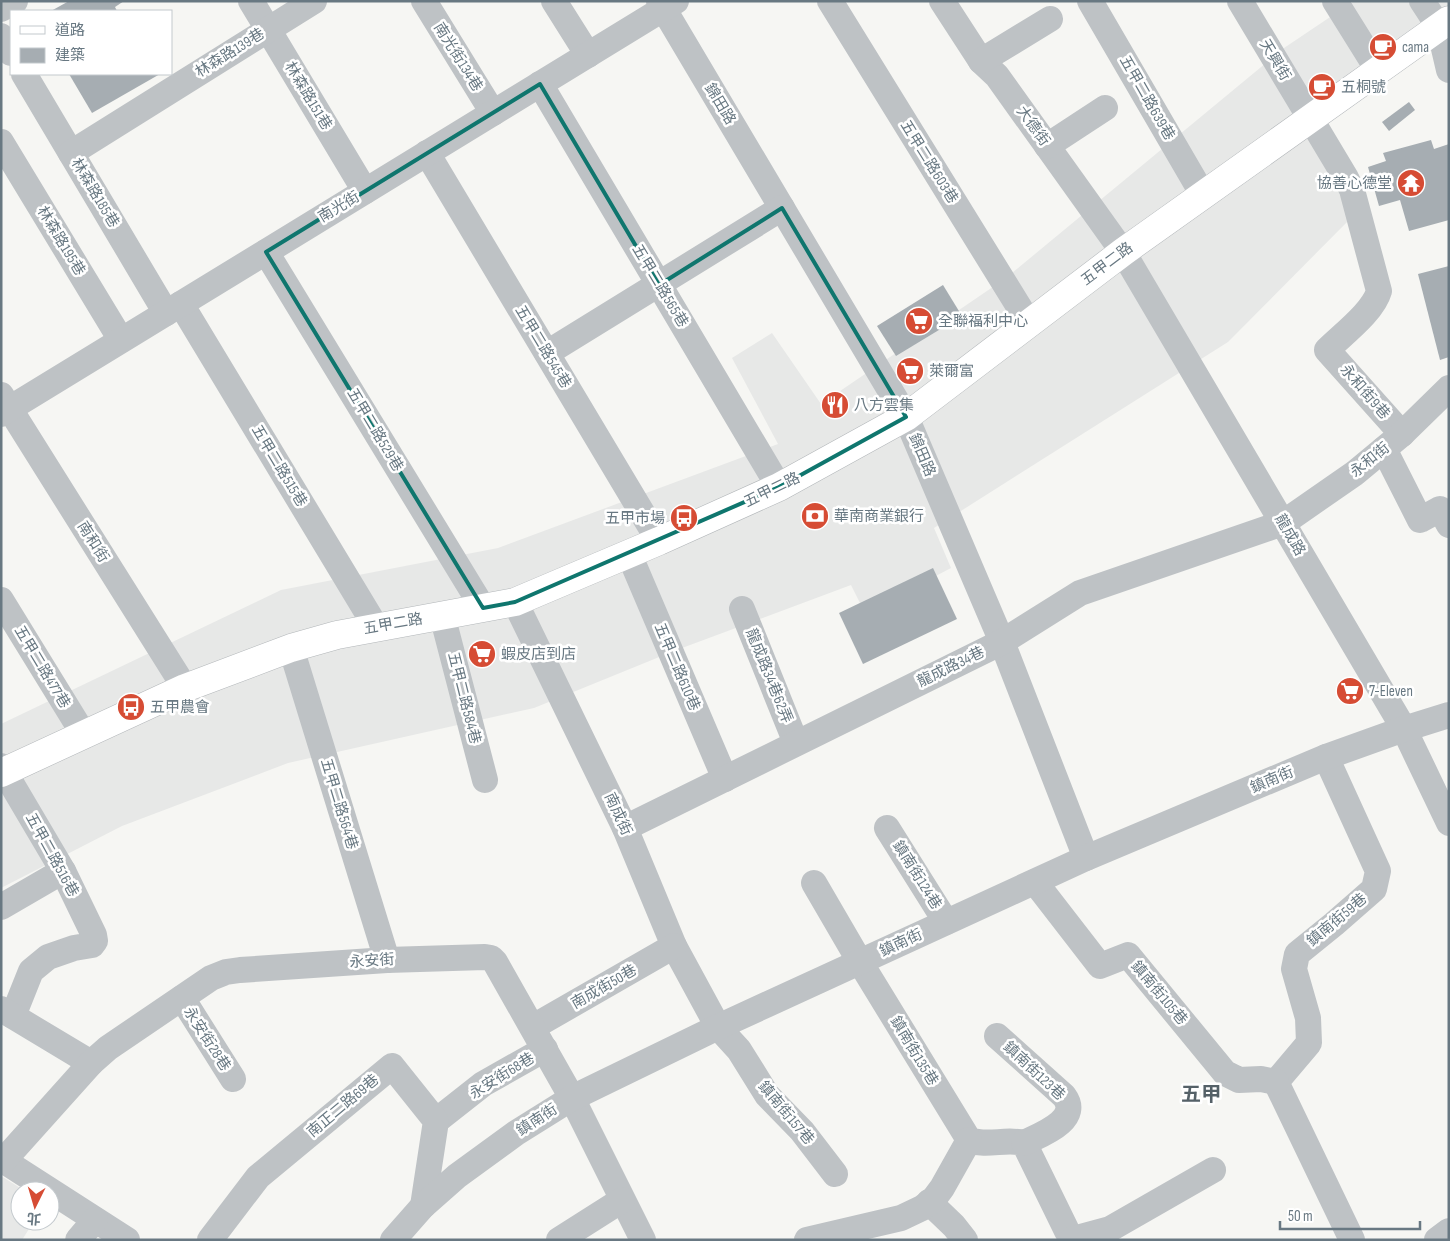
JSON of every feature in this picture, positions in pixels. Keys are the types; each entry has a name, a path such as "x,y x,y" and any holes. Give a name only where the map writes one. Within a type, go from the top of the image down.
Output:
{"main road":[{"name":"五甲二路","path":"2,770 84,735 185,688 291,648 337,634 515,602 779,488 906,417 1123,252 1444,23"}],"street":[{"path":"1,10 15,1"},
{"name":"林森路151巷","path":"251,1 365,191"},
{"name":"林森路139巷","path":"71,153 314,1"},
{"name":"南光街134巷","path":"424,1 493,113"},
{"path":"554,1 588,55"},
{"name":"五甲二路603巷","path":"830,1 1029,323"},
{"name":"大德街","path":"942,1 981,61 997,76 1123,252"},
{"name":"五甲二路639巷","path":"1090,1 1203,195"},
{"name":"天興街","path":"1240,1 1352,190 1379,291 1376,300 1369,308 1327,350"},
{"path":"1336,1 1378,70"},
{"path":"1422,1 1444,23 1449,70"},
{"name":"南光街","path":"4,406 173,309 588,55 666,4"},
{"name":"錦田路","path":"666,4 782,208 906,417 1002,642 1086,858"},
{"path":"981,61 1050,19"},
{"path":"1,36 10,51"},
{"name":"林森路185巷","path":"25,75 71,153 173,309"},
{"name":"五甲二路565巷","path":"540,84 779,488"},
{"path":"1047,146 1105,108"},
{"name":"林森路195巷","path":"1,142 121,340"},
{"name":"五甲二路545巷","path":"427,153 660,541"},
{"path":"547,354 782,208"},
{"name":"五甲二路529巷","path":"266,252 483,608"},
{"name":"龍成路","path":"1123,252 1404,729 1449,822"},
{"name":"五甲二路515巷","path":"173,309 376,627"},
{"name":"永和街9巷","path":"1327,350 1393,442 1420,520 1444,517"},
{"name":"永和街","path":"1283,523 1355,473 1393,442 1449,388"},
{"name":"南和街","path":"4,406 185,688"},
{"name":"龍成路34巷","path":"625,828 1002,642 1080,593 1283,523"},
{"name":"五甲二路610巷","path":"629,554 725,779"},
{"name":"五甲二路477巷","path":"1,600 84,735"},
{"name":"南成街","path":"515,602 625,828 674,946 718,1027"},
{"name":"龍成路34巷62弄","path":"742,610 796,744"},
{"name":"五甲二路584巷","path":"442,615 485,780"},
{"name":"五甲二路564巷","path":"291,648 387,960"},
{"name":"鎮南街","path":"393,1240 423,1206 472,1165 516,1133 572,1098 718,1027 1086,858 1326,757 1449,715"},
{"name":"鎮南街59巷","path":"1276,1082 1309,1043 1308,1018 1294,969 1297,954 1374,889 1378,870 1326,757"},
{"name":"五甲二路516巷","path":"2,770 63,871 94,935 95,941 92,945 74,948 48,958 31,971 7,1012"},
{"name":"鎮南街124巷","path":"888,828 946,922"},
{"path":"1,907 63,871"},
{"name":"鎮南街105巷","path":"1035,882 1100,966 1128,956 1225,1073 1239,1080 1261,1079 1276,1082"},
{"name":"鎮南街135巷","path":"814,883 969,1140"},
{"name":"南成街50巷","path":"539,1038 674,946"},
{"name":"永安街","path":"2,1159 91,1063 108,1048 211,978 226,972 387,960 485,957 491,958 495,962 539,1038 572,1098 643,1240"},
{"name":"永安街28巷","path":"182,998 233,1079"},
{"path":"7,1012 91,1063"},
{"name":"鎮南街157巷","path":"718,1027 739,1050 767,1095 802,1131 835,1174"},
{"name":"鎮南街123巷","path":"996,1036 1064,1096 1068,1102 1069,1110 1063,1121 1024,1143"},
{"name":"永安街68巷","path":"436,1121 539,1038"},
{"name":"南正二路69巷","path":"210,1240 258,1177 392,1066 436,1121"},
{"path":"1276,1082 1352,1240"},
{"path":"423,1206 436,1121"},
{"path":"806,1240 901,1218 922,1208 942,1188 969,1140 979,1144 1017,1141 1024,1143 1067,1238 1110,1229 1213,1170"},
{"path":"2,1159 127,1240"},
{"path":"559,1240 622,1200"},
{"path":"929,1202 954,1226 965,1240"},
{"path":"78,1240 95,1220"},
{"path":"1437,1240 1449,1231"}],"highlighted area":[{"path":"540,84 659,285 782,208 891,390 906,417 779,487 515,602 483,608 266,252"}],"shaded area":[{"path":"1354,1 1449,1 1449,29 1309,131 1351,218 1228,342 934,528 951,568 865,613 851,585 674,651 534,708 288,763 122,826 1,888 1,724 281,590 498,548 778,444 732,358 772,333 821,404 1006,278 1284,48"},
{"path":"1,1176 10,1182 10,1231 28,1231 22,1240 1,1240"}],"building":[{"path":"69,1 124,1 115,7 116,10 53,10"},
{"path":"70,75 158,75 92,113"},
{"path":"1409,102 1415,110 1389,131 1382,122"},
{"name":"協善心德堂","path":"1431,140 1434,149 1449,144 1449,220 1409,231 1400,200 1379,206 1368,167 1386,161 1383,153"},
{"path":"1449,266 1449,357 1440,360 1418,274"},
{"name":"全聯福利中心","path":"943,285 962,316 896,356 877,326"},
{"path":"933,568 957,619 863,664 839,613"}],"place":[{"name":"cama","path":"1383,47"},
{"name":"五桐號","path":"1322,87"},
{"name":"協善心德堂","path":"1411,183"},
{"name":"全聯福利中心","path":"919,321"},
{"name":"萊爾富","path":"910,371"},
{"name":"八方雲集","path":"835,405"},
{"name":"華南商業銀行","path":"815,516"},
{"name":"五甲市場","path":"684,518"},
{"name":"蝦皮店到店","path":"482,654"},
{"name":"7-Eleven","path":"1350,691"},
{"name":"五甲農會","path":"131,707"}],"district":[{"name":"五甲","path":"1201,1095"}]}
